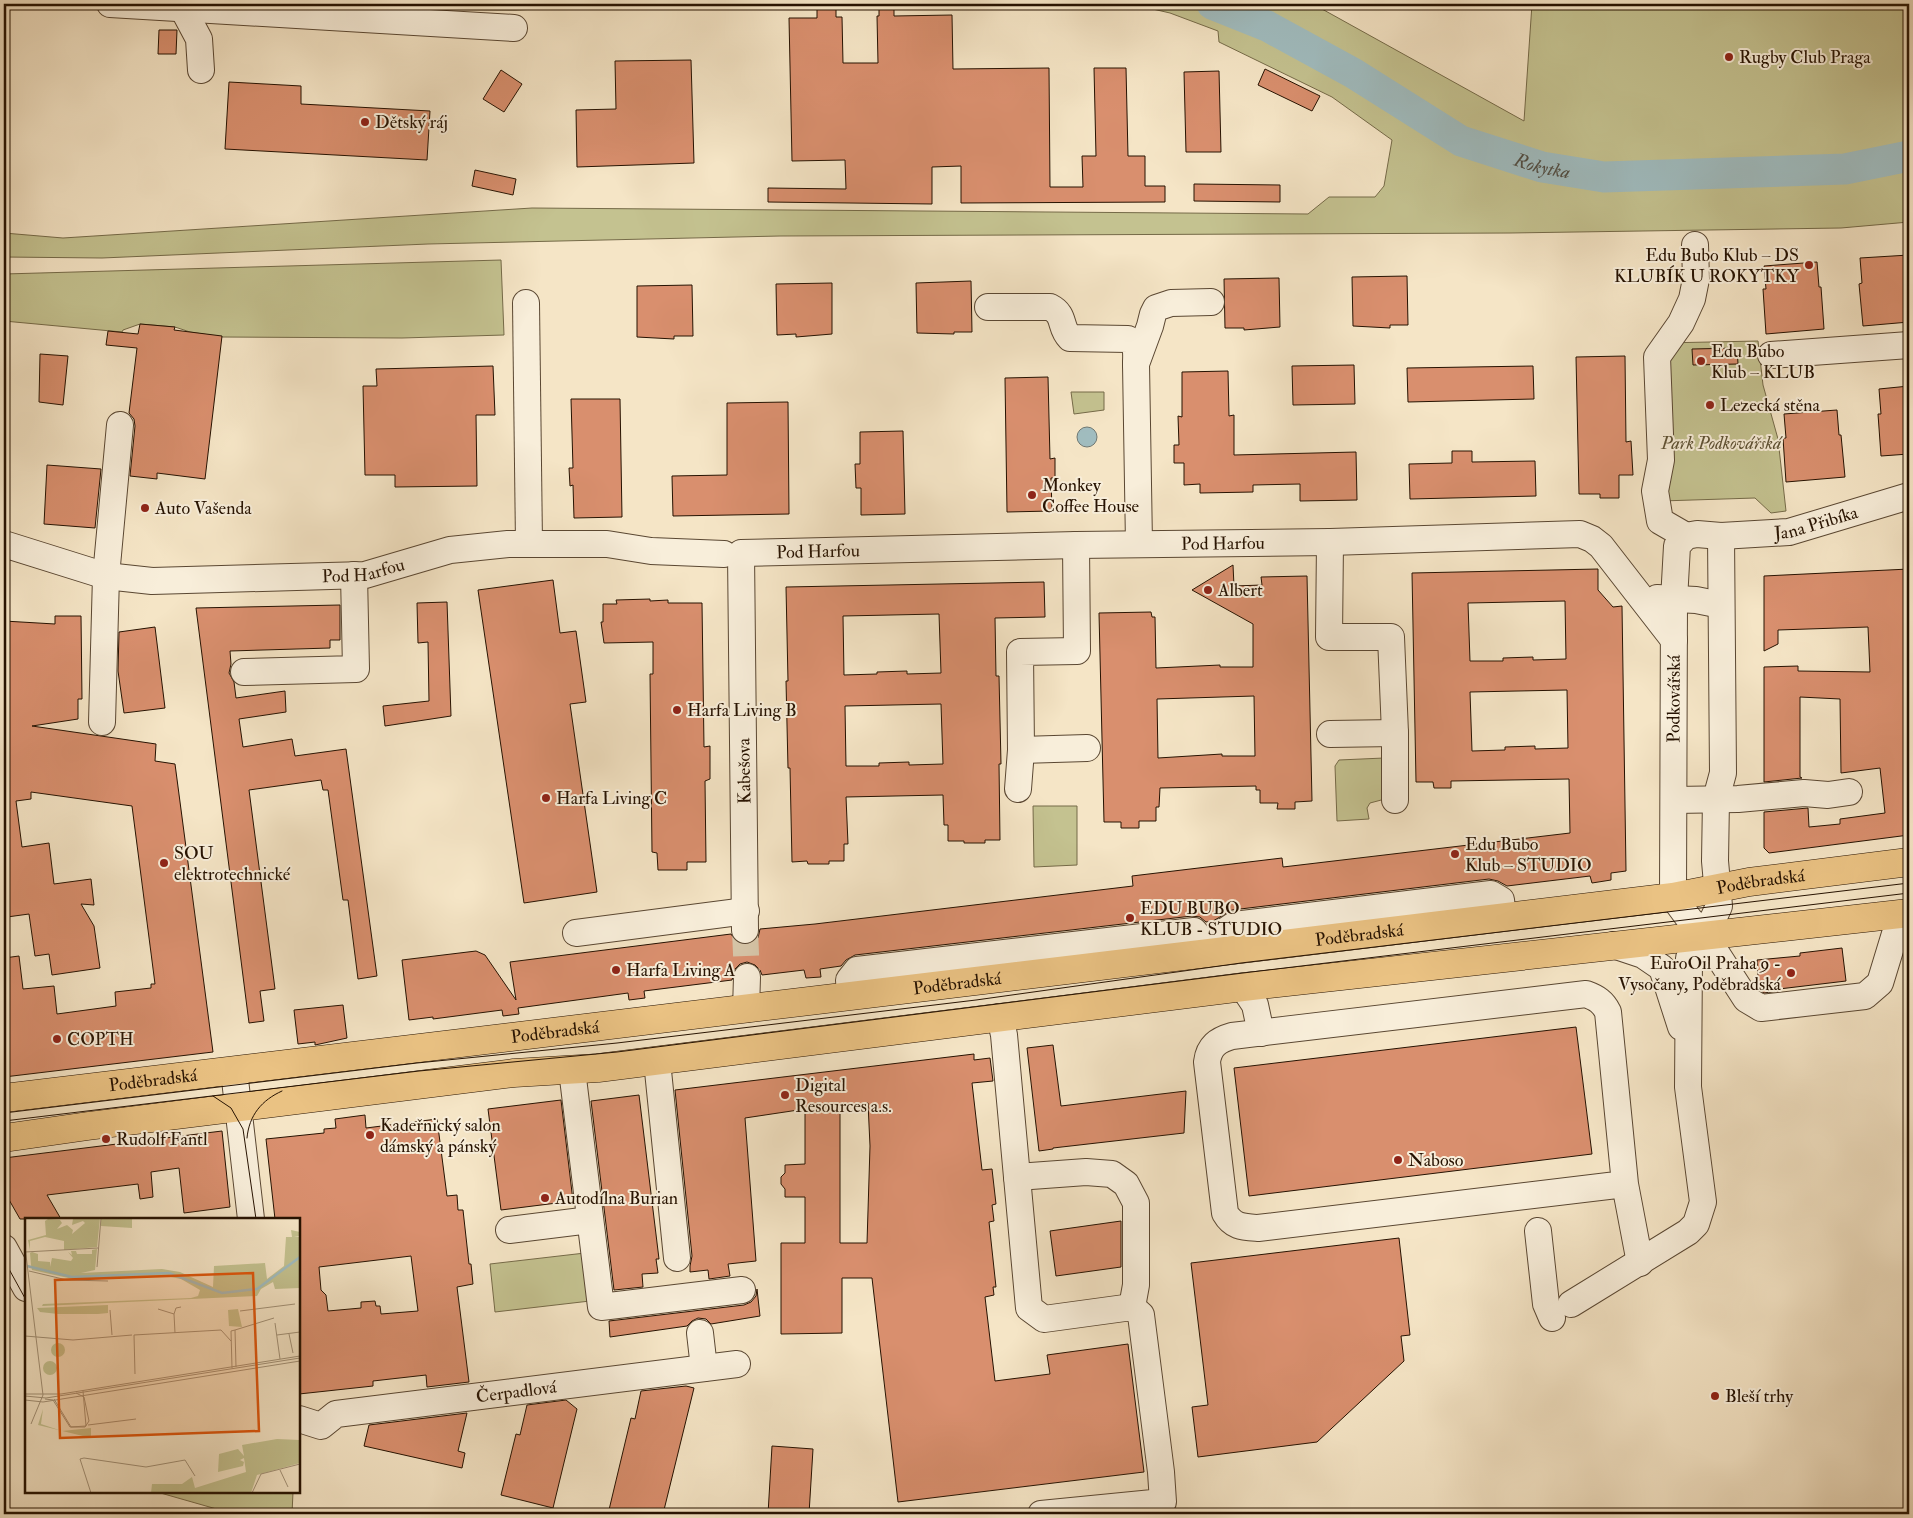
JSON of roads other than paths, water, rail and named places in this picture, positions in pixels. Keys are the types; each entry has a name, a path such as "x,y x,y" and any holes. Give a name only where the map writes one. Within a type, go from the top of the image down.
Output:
{"main road":[{"name":"Poděbradská","path":"4,1098 1673,897 1749,882 1909,862"},
{"name":"Poděbradská","path":"4,1138 514,1073 572,1070 657,1061 1243,987 1905,913"}],"street":[{"path":"110,4 514,28"},
{"path":"183,9 199,39 201,70"},
{"path":"1538,1231 1546,1304 1561,1311 1688,1232 1696,1224 1703,1202 1688,1087 1688,993 1689,958 1719,906 1715,861 1716,799 1723,773 1721,536 1697,534 1686,536 1660,522 1655,491 1661,460 1657,356 1681,324 1692,299 1696,280 1695,245"},
{"path":"1136,364 1156,308 1170,303 1211,302"},
{"path":"526,303 529,544"},
{"path":"988,307 1050,307 1060,315 1063,329 1070,338 1128,339 1136,346 1139,544"},
{"path":"1771,355 1909,345"},
{"path":"102,722 106,576 120,425"},
{"name":"Jana Přibíka","path":"1721,536 1789,532 1909,496"},
{"name":"Pod Harfou","path":"4,544 106,576 152,581 365,574 450,550 508,544 607,544 651,551 733,554 1076,545 1330,542 1580,534 1592,539 1601,546 1674,640"},
{"name":"Podkovářská","path":"1673,897 1674,600 1677,546 1686,536"},
{"path":"1330,542 1329,637 1391,637 1395,733 1395,800"},
{"path":"1018,789 1021,750 1020,652 1077,651 1076,545"},
{"name":"Kabešova","path":"576,933 746,920 733,554"},
{"path":"244,672 356,669 354,575"},
{"path":"1639,596 1674,600 1696,600 1721,605"},
{"path":"1330,734 1395,733"},
{"path":"1021,750 1088,748"},
{"path":"1674,800 1747,799 1804,794 1828,795 1849,792"},
{"path":"1673,897 1690,920 1704,934 1746,999 1761,1008 1864,996 1880,983 1905,913"},
{"path":"1613,945 1643,955 1662,968 1688,1051"},
{"path":"1688,993 1701,981 1714,974 1729,972"},
{"path":"746,1009 747,977"},
{"path":"1243,987 1255,1005 1261,1033"},
{"path":"1625,1184 1245,1228 1230,1221 1226,1213 1207,1062 1208,1052 1222,1039 1261,1033 1586,994 1596,998 1604,1004 1608,1012 1625,1184 1640,1263"},
{"path":"1000,1017 1004,1035 1029,1308 1044,1319 1132,1307 1141,1315 1161,1472 1162,1508 1040,1514"},
{"path":"657,1061 677,1258"},
{"path":"572,1070 600,1307 742,1290"},
{"path":"234,1071 250,1218"},
{"path":"1017,1176 1086,1172 1112,1174 1126,1184 1136,1203 1136,1285 1132,1307"},
{"path":"509,1230 590,1220"},
{"path":"4,1248 25,1286"},
{"path":"700,1333 704,1368"},
{"name":"Čerpadlová","path":"300,1419 321,1426 336,1414 737,1364"}],"water":[{"path":"1083,427 1091,427 1097,433 1097,441 1091,447 1083,447 1077,441 1077,433"}],"waterway":[{"name":"Rokytka","path":"1212,4 1267,26 1353,73 1461,141 1542,167 1604,177 1845,169 1909,156"}],"tunnel":[{"path":"745,930 747,977"}],"tram line":[{"path":"4,1113 417,1063 617,1043 976,1000 1241,963 1909,883"},
{"path":"4,1121 419,1071 617,1052 1243,973 1909,893"},
{"path":"247,1138 250,1122 258,1109 268,1099 282,1091"},
{"path":"213,1096 231,1108 243,1129 256,1218"},
{"path":"4,1260 25,1298"}],"place":[{"name":"Rugby Club Praga","path":"1729,57"},
{"name":"Dětský ráj","path":"365,122"},
{"name":"Edu Bubo Klub – DS KLUBÍK U ROKYTKY","path":"1809,265"},
{"name":"Edu Bubo Klub – KLUB","path":"1701,361"},
{"name":"Lezecká stěna","path":"1710,405"},
{"name":"Monkey Coffee House","path":"1032,495"},
{"name":"Auto Vašenda","path":"145,508"},
{"name":"Albert","path":"1208,590"},
{"name":"Harfa Living B","path":"677,710"},
{"name":"Harfa Living C","path":"546,798"},
{"name":"Edu Bubo Klub – STUDIO","path":"1455,854"},
{"name":"SOU elektrotechnické","path":"164,863"},
{"name":"EDU BUBO KLUB - STUDIO","path":"1130,918"},
{"name":"Harfa Living A","path":"616,970"},
{"name":"EuroOil Praha 9 - Vysočany, Poděbradská","path":"1791,973"},
{"name":"COPTH","path":"57,1039"},
{"name":"Digital Resources a.s.","path":"785,1095"},
{"name":"Kadeřnický salon dámský a pánský","path":"370,1135"},
{"name":"Rudolf Fantl","path":"106,1139"},
{"name":"Naboso","path":"1398,1160"},
{"name":"Autodílna Burian","path":"545,1198"},
{"name":"Bleší trhy","path":"1715,1396"}],"park label":[{"name":"Park Podkovářská","path":"1721,443"}]}
